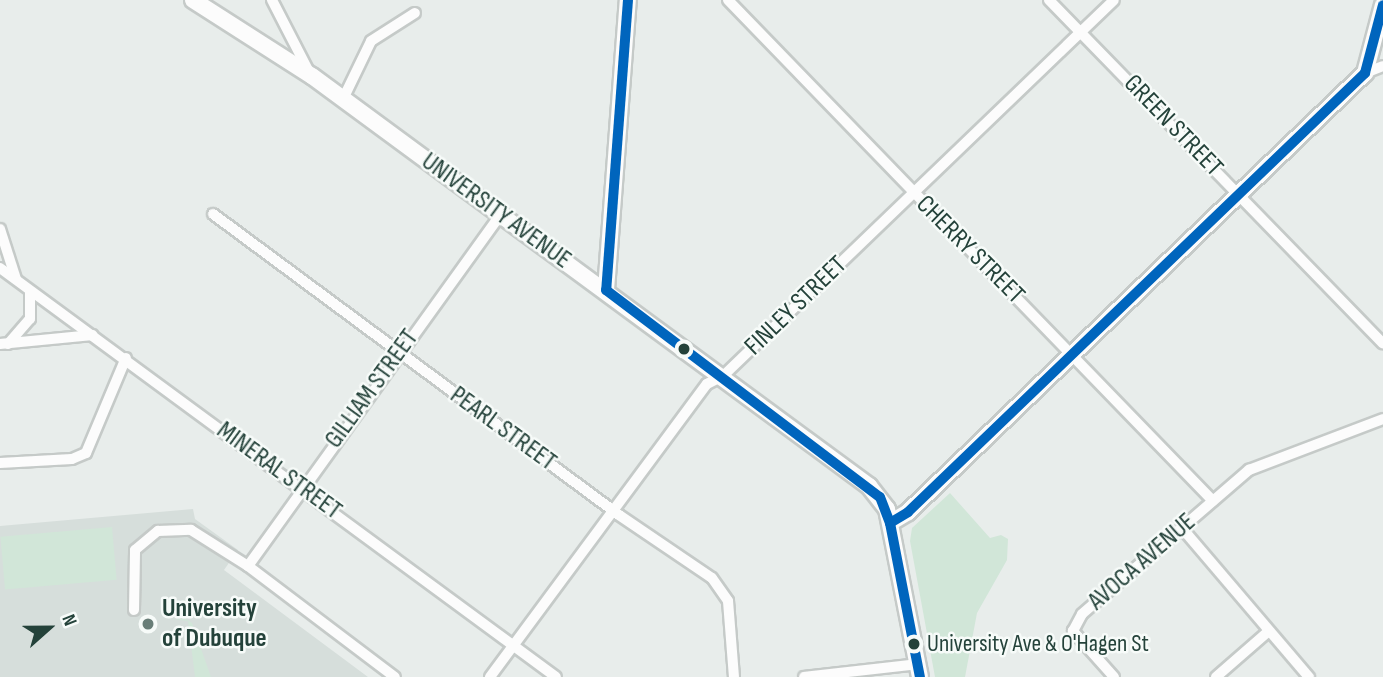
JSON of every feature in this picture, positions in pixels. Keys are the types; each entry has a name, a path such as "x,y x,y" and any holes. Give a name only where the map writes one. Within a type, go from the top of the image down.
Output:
{"main road":[{"name":"UNIVERSITY AVENUE","path":"193,0 312,76 869,486 887,509 919,671"},
{"path":"606,290 628,0"},
{"path":"890,523 908,512 1365,73 1383,5"}],"street":[{"path":"272,0 312,76"},
{"name":"CHERRY STREET","path":"728,0 1213,501"},
{"name":"GREEN STREET","path":"1049,0 1383,343"},
{"name":"FINLEY STREET","path":"490,677 611,509 709,382 723,376 913,192 1082,34 1114,0"},
{"path":"343,99 370,41 415,13"},
{"path":"1365,73 1383,66"},
{"name":"PEARL STREET","path":"212,214 724,590 734,677"},
{"name":"GILLIAM STREET","path":"248,566 302,487 500,215"},
{"path":"0,229 16,279"},
{"name":"MINERAL STREET","path":"0,268 30,293 126,358 302,487 556,677"},
{"path":"4,344 26,327 30,293"},
{"path":"4,344 93,335"},
{"path":"0,463 72,459 86,453 126,358"},
{"name":"AVOCA AVENUE","path":"1107,675 1077,637 1073,625 1249,470 1383,419"},
{"path":"1182,528 1309,677"},
{"path":"134,610 132,558 139,544 158,531 196,532 248,566 395,677"},
{"path":"1216,677 1269,631"},
{"path":"804,677 919,671"}],"shaded area":[{"name":"University of Dubuque","path":"193,509 195,519 238,550 224,570 368,677 0,677 0,526"}],"green space":[{"path":"950,493 990,538 1001,535 1008,539 1007,560 977,613 965,677 935,677 910,541 912,528"},
{"path":"112,527 117,580 5,590 0,537"},
{"path":"172,619 186,619 192,623 211,677 195,677 188,621"}],"transit line":[{"path":"628,0 606,290 880,497 890,523 920,677"},
{"path":"890,523 908,512 1365,73 1383,5"}],"place":[{"name":"University of Dubuque","path":"148,624"},
{"name":"University Ave & O'Hagen St","path":"914,644"}]}
